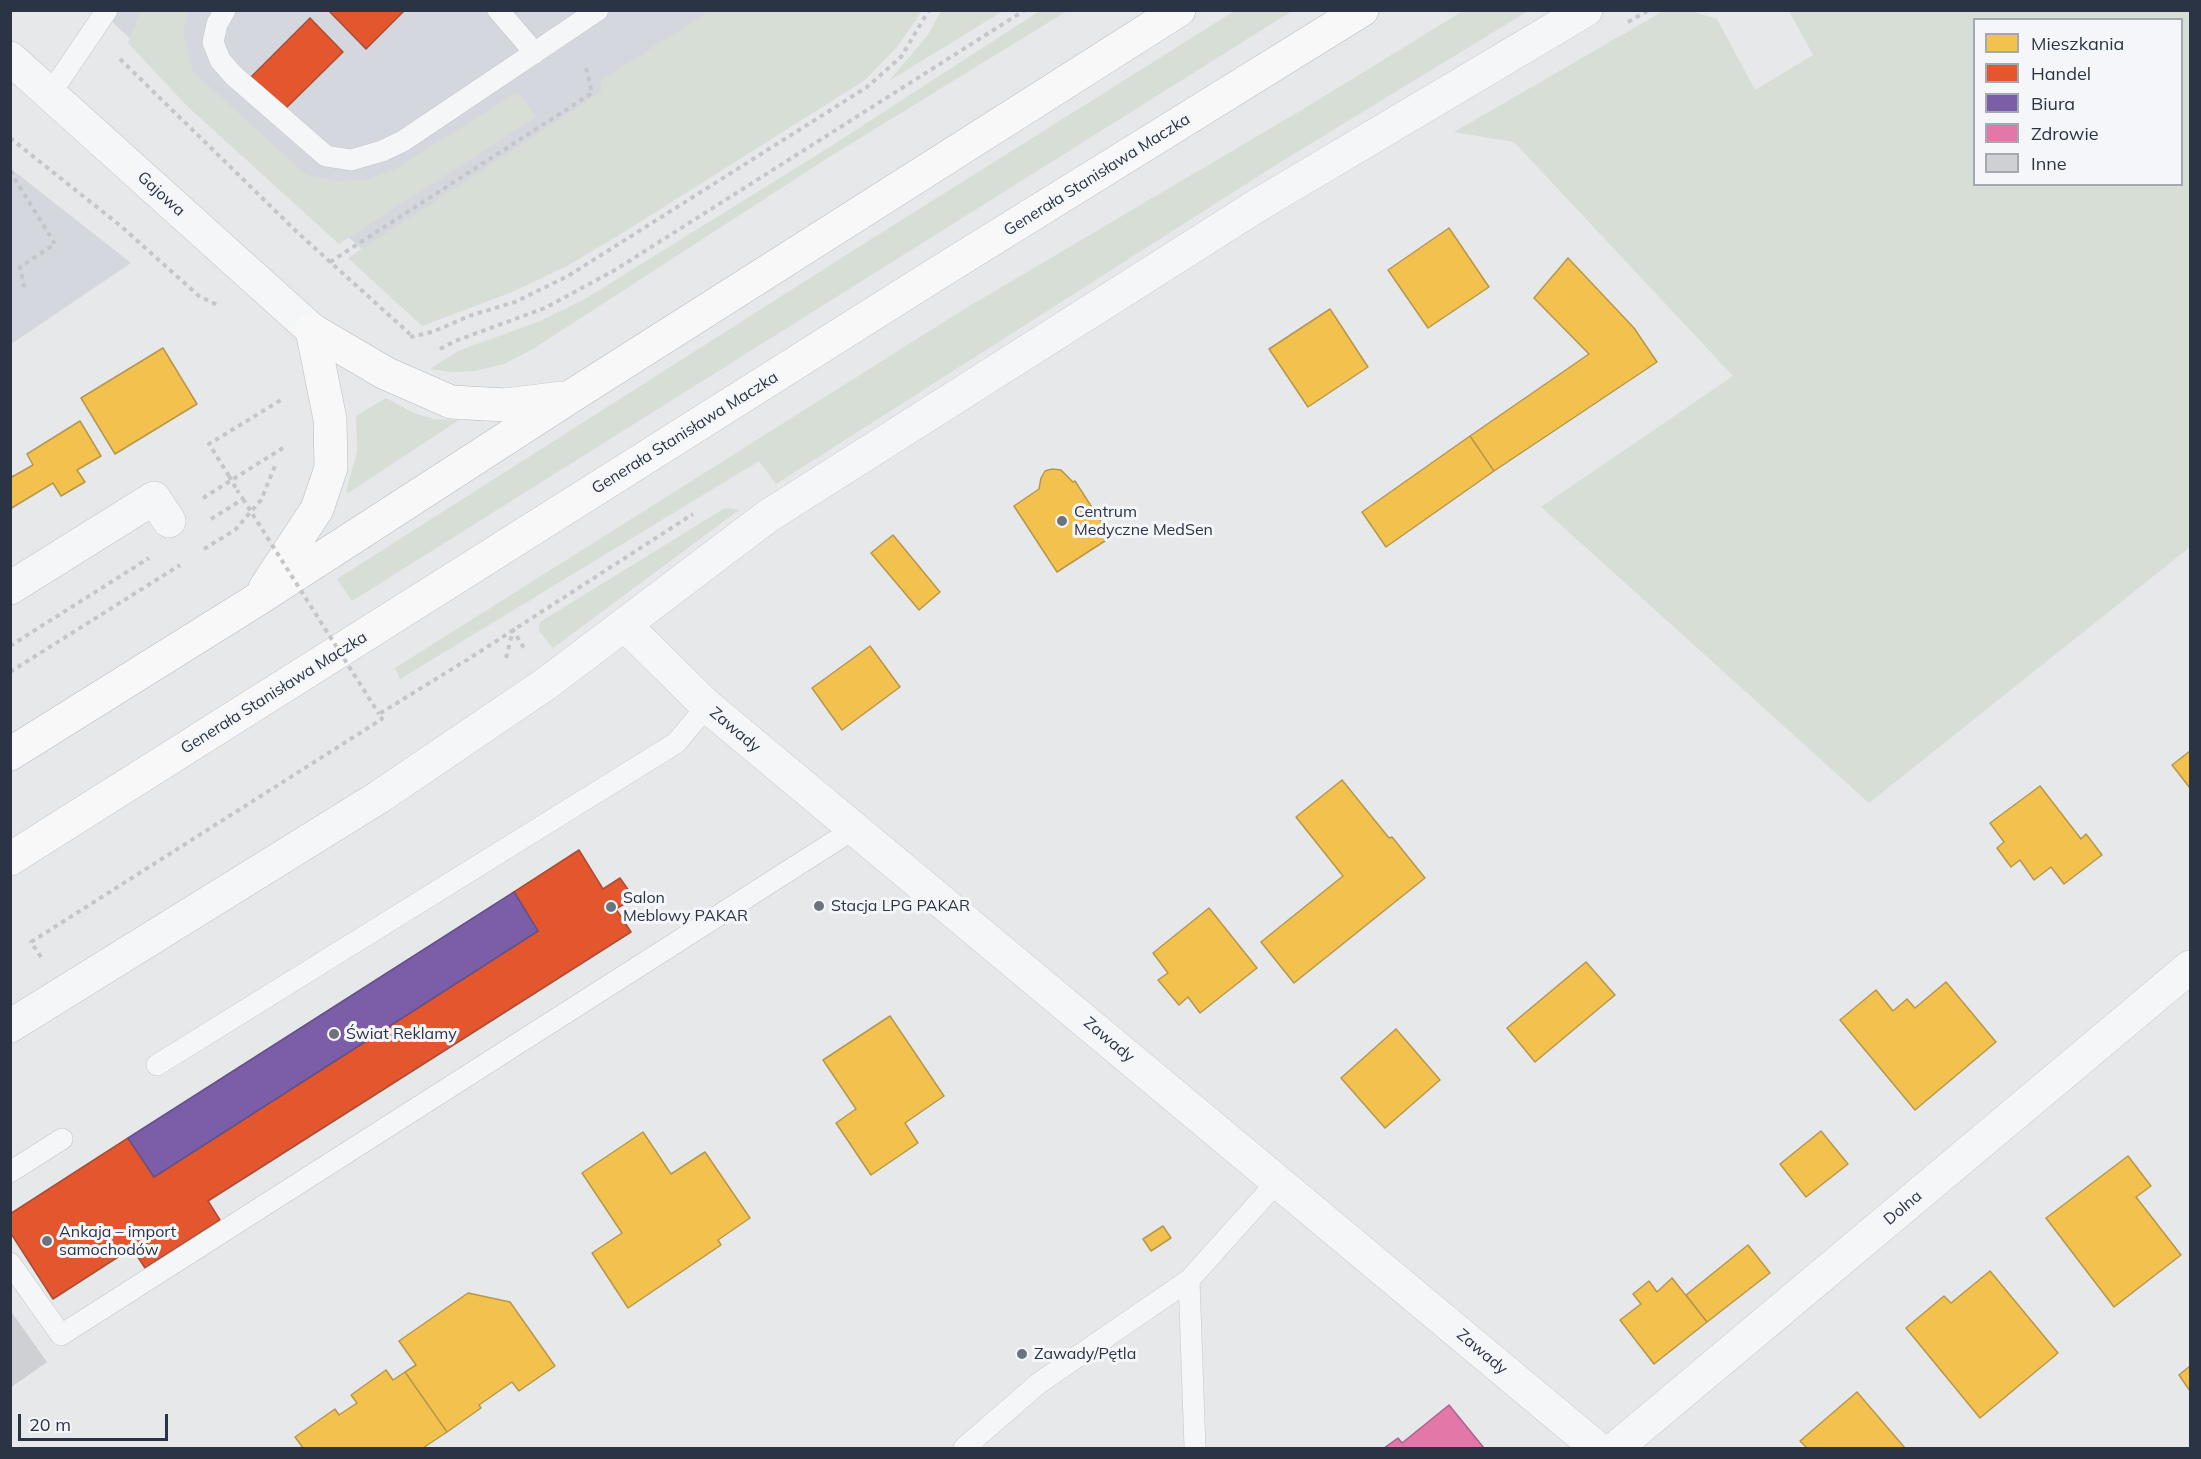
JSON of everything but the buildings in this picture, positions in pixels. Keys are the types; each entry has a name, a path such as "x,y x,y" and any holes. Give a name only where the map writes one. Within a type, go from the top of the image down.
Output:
{"highway":[{"path":"10,754 258,599 570,397 1179,10"},
{"name":"Generała Stanisława Maczka","path":"10,859 933,276 1362,10"},
{"path":"312,330 385,373 451,402 505,405 570,397"},
{"path":"258,599 317,509 331,468 330,419 312,330"}],"street":[{"path":"10,1026 379,797 548,683 778,510 1258,205 1586,10"},
{"name":"Gajowa","path":"10,58 312,330"},
{"path":"10,588 154,498 169,521"},
{"name":"Zawady","path":"626,626 706,706 1278,1180 1595,1447"},
{"name":"Dolna","path":"1595,1447 2190,967"}],"lane":[{"path":"50,94 107,10"},
{"path":"225,10 217,24 213,42 220,60 234,76 326,156 351,160 382,151 403,141 598,10"},
{"path":"498,10 535,53"},
{"path":"157,1065 676,743 706,706"},
{"path":"10,1263 61,1335 854,829"},
{"path":"10,1172 62,1139"},
{"path":"964,1449 1039,1383 1189,1280 1278,1180"},
{"path":"1189,1280 1195,1449"}],"path":[{"path":"405,340 515,302 568,276 867,87 901,57 930,10"},
{"path":"438,350 455,341 545,308 615,270 1025,10"},
{"path":"330,262 592,93 575,26"},
{"path":"93,32 288,224 418,342"},
{"path":"10,138 122,227 199,296 218,306"},
{"path":"10,171 55,244 20,267 25,291"},
{"path":"44,962 31,942 382,719 209,444 285,398"},
{"path":"211,493 290,443"},
{"path":"196,555 235,530 261,500 275,466"},
{"path":"210,519 243,499"},
{"path":"379,714 693,514"},
{"path":"10,646 150,557"},
{"path":"10,672 186,561"}],"shaded area":[{"path":"710,10 922,11 897,47 865,80 621,234 567,266 512,292 422,326 348,258 601,92 601,81"},
{"path":"1041,10 1067,11 826,159 533,349 504,364 475,371 452,372 430,369 458,351 540,321 585,299 825,150"},
{"path":"1236,10 1292,11 352,601 337,579 854,250"},
{"path":"1665,10 1691,11 1717,19 1755,90 1813,55 1789,11 2190,11 2190,547 1869,803 1541,507 1733,376 1514,142 1454,132"},
{"path":"100,11 863,11 409,292"},
{"path":"140,11 189,11 183,31 193,71 305,174 334,181 364,180 393,170 518,92 536,117 339,244 187,106 128,43"},
{"path":"941,11 1003,11 889,81 928,35"},
{"path":"1463,11 1528,11 1279,163 776,484 759,461 400,679 395,668 966,308 1305,108"},
{"path":"10,168 131,263 11,344 10,344"},
{"path":"386,398 414,413 434,419 458,420 348,493 346,492 357,452 356,416"},
{"path":"725,508 739,510 553,648 539,631 540,622"}],"place":[{"name":"Centrum Medyczne MedSen","path":"1062,521"},
{"name":"Stacja LPG PAKAR","path":"819,906"},
{"name":"Salon Meblowy PAKAR","path":"611,907"},
{"name":"Świat Reklamy","path":"334,1034"},
{"name":"Ankaja – import samochodów","path":"47,1241"},
{"name":"Zawady/Pętla","path":"1022,1354"}]}
